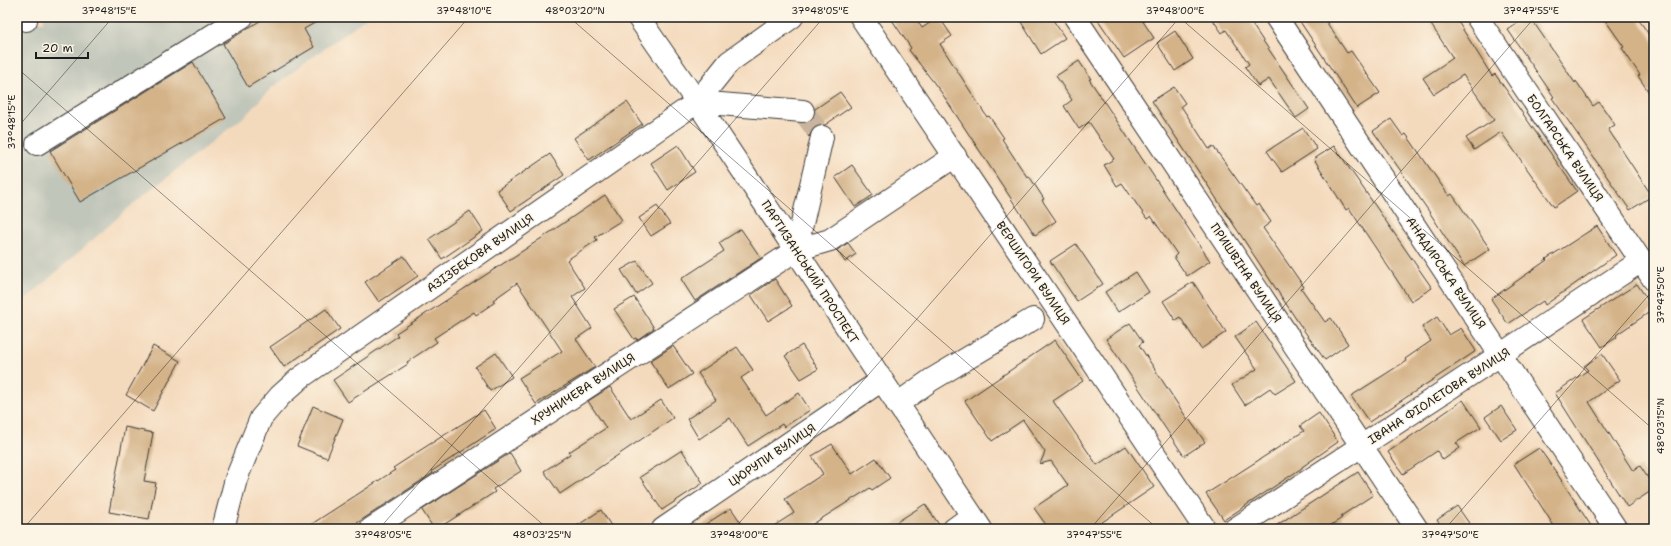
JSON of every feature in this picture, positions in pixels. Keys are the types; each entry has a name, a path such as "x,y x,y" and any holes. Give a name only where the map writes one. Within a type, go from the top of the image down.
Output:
{"street":[{"path":"37,144 242,17"},
{"name":"ПАРТИЗАНСЬКИЙ ПРОСПЕКТ","path":"638,17 796,250 976,523"},
{"name":"АЗІЗБЕКОВА ВУЛИЦЯ","path":"223,529 236,479 261,418 280,396 300,378 697,102 730,62 792,17"},
{"name":"ВЕРШИГОРИ ВУЛИЦЯ","path":"861,17 1205,529"},
{"name":"ПРИШВІНА ВУЛИЦЯ","path":"1075,17 1417,529"},
{"name":"АНАДИРСЬКА ВУЛИЦЯ","path":"1276,17 1616,529"},
{"name":"БОЛГАРСЬКА ВУЛИЦЯ","path":"1477,17 1654,280"},
{"path":"697,102 803,111"},
{"path":"796,250 822,137"},
{"name":"ХРУНИЧЕВА ВУЛИЦЯ","path":"371,529 796,250 830,240 955,156"},
{"name":"ІВАНА ФІОЛЕТОВА ВУЛИЦЯ","path":"1235,529 1641,261"},
{"path":"897,404 931,380 1033,319"},
{"name":"ЦЮРУПИ ВУЛИЦЯ","path":"663,529 882,380"},
{"path":"954,529 976,523"}],"shaded area":[{"path":"44,17 367,17 271,88 245,116 133,204 19,305 17,304 17,21 44,22"}],"building":[{"path":"266,17 325,17 304,29 314,47 248,87 223,44"},
{"path":"890,17 915,17 922,28 939,17 952,36 940,44 987,117 989,116 1004,138 1002,139 1027,177 1029,176 1044,199 1042,200 1056,221 1035,235 941,92 909,50 911,48"},
{"path":"1018,17 1051,17 1065,38 1041,54"},
{"path":"1096,17 1140,17 1154,38 1124,58"},
{"path":"1211,17 1247,17 1309,109 1296,118 1269,79 1258,86 1245,67 1249,64 1226,30 1222,33"},
{"path":"1297,17 1323,17 1347,53 1351,51 1380,93 1357,108"},
{"path":"1426,17 1455,17 1492,76 1495,74 1577,191 1554,207 1501,132 1474,150 1466,138 1494,120 1463,75 1434,94 1423,78 1453,58"},
{"path":"1527,17 1530,17 1575,83 1576,81 1593,106 1599,102 1615,125 1608,129 1652,196 1630,210 1552,98 1554,97 1508,30"},
{"path":"1603,17 1637,17 1654,42 1654,100 1622,48 1624,47"},
{"path":"1175,31 1193,59 1175,71 1157,43"},
{"path":"1079,61 1091,79 1089,79 1210,261 1187,276 1174,257 1177,254 1151,216 1147,219 1122,183 1117,186 1104,165 1114,159 1089,122 1079,129 1064,106 1072,100 1056,76"},
{"path":"193,62 226,118 80,202 50,151"},
{"path":"1174,87 1185,103 1181,106 1209,149 1213,146 1256,206 1259,204 1271,222 1263,228 1304,287 1301,288 1325,322 1331,318 1348,344 1325,360 1300,325 1152,101"},
{"path":"840,92 851,107 825,125 819,125 813,128 809,137 800,123 809,122 813,118 815,109"},
{"path":"627,102 642,124 589,160 574,138"},
{"path":"1391,119 1403,136 1406,134 1449,196 1452,194 1490,249 1464,266 1428,210 1373,131"},
{"path":"1303,128 1317,149 1282,172 1267,151"},
{"path":"678,145 695,172 668,190 651,163"},
{"path":"1334,146 1432,288 1411,301 1349,208 1346,210 1314,159"},
{"path":"550,154 564,175 511,211 497,190"},
{"path":"852,165 873,195 855,207 835,177"},
{"path":"605,195 622,220 595,237 597,240 567,260 585,288 572,297 592,328 576,339 595,367 536,404 519,378 562,351 517,283 493,300 495,302 476,315 474,312 434,338 437,342 407,362 408,364 348,402 333,380 398,336 396,333 524,250"},
{"path":"657,206 670,224 651,236 639,218"},
{"path":"470,211 483,231 442,259 429,239"},
{"path":"1597,226 1616,255 1545,305 1543,301 1508,324 1491,299 1547,260 1546,259"},
{"path":"741,229 761,258 695,301 681,279 724,251 719,243"},
{"path":"848,243 856,254 845,262 837,250"},
{"path":"1076,244 1103,284 1077,301 1050,261"},
{"path":"404,256 418,276 379,302 365,282"},
{"path":"637,261 652,283 636,294 621,270"},
{"path":"1136,272 1149,292 1118,312 1105,292"},
{"path":"775,279 792,306 768,321 751,295"},
{"path":"1193,282 1226,332 1201,349 1180,317 1175,320 1163,301"},
{"path":"1637,284 1654,309 1616,335 1617,337 1602,347 1583,319"},
{"path":"634,297 654,328 637,340 636,338 634,339 614,309"},
{"path":"326,309 340,329 284,367 270,347"},
{"path":"1437,317 1449,335 1461,328 1476,351 1369,422 1351,396 1406,361 1405,359 1431,341 1422,327"},
{"path":"1256,322 1296,381 1275,394 1270,388 1245,405 1232,385 1257,369 1235,337"},
{"path":"1130,323 1143,342 1139,345 1188,420 1189,419 1205,442 1184,456 1106,339"},
{"path":"1055,340 1083,381 1053,401 1097,465 1126,446 1154,487 1092,529 1049,529 1034,508 1068,485 1051,461 1040,464 1045,452 1023,420 992,441 965,401"},
{"path":"802,345 818,369 801,379 785,356"},
{"path":"153,346 180,361 153,411 126,395"},
{"path":"673,346 692,374 669,389 650,361"},
{"path":"737,347 753,370 741,378 766,415 799,393 810,410 784,427 782,424 748,446 730,418 699,439 687,419 716,400 698,373"},
{"path":"496,353 512,377 490,391 475,367"},
{"path":"1602,354 1620,380 1589,402 1633,471 1640,466 1654,487 1654,489 1627,507 1555,393 1588,370 1584,366"},
{"path":"610,387 631,419 661,400 673,418 560,494 544,471 570,454 569,452 606,428 588,401"},
{"path":"1463,400 1481,427 1456,443 1460,448 1443,460 1437,451 1403,474 1388,452"},
{"path":"313,406 343,419 327,458 297,446"},
{"path":"1501,406 1517,430 1501,440 1485,417"},
{"path":"484,410 496,429 432,471 433,473 348,529 304,529 395,470 393,468"},
{"path":"1319,413 1338,442 1224,520 1206,494 1304,431 1300,426"},
{"path":"125,427 153,433 144,481 156,483 149,519 109,512"},
{"path":"832,444 852,474 876,458 890,478 872,490 870,488 805,529 769,529 794,513 785,499 823,474 812,456"},
{"path":"1539,448 1593,529 1556,529 1514,464"},
{"path":"682,450 703,483 662,510 640,477"},
{"path":"510,453 521,471 493,489 495,492 437,529 434,529 422,510"},
{"path":"1358,472 1373,495 1341,516 1342,518 1325,529 1271,529"},
{"path":"925,504 942,529 886,529"},
{"path":"1457,506 1473,529 1443,529 1437,520"},
{"path":"731,508 745,529 698,529"},
{"path":"601,510 613,529 572,529"}],"tunnel":[{"path":"803,111 822,137"}]}
